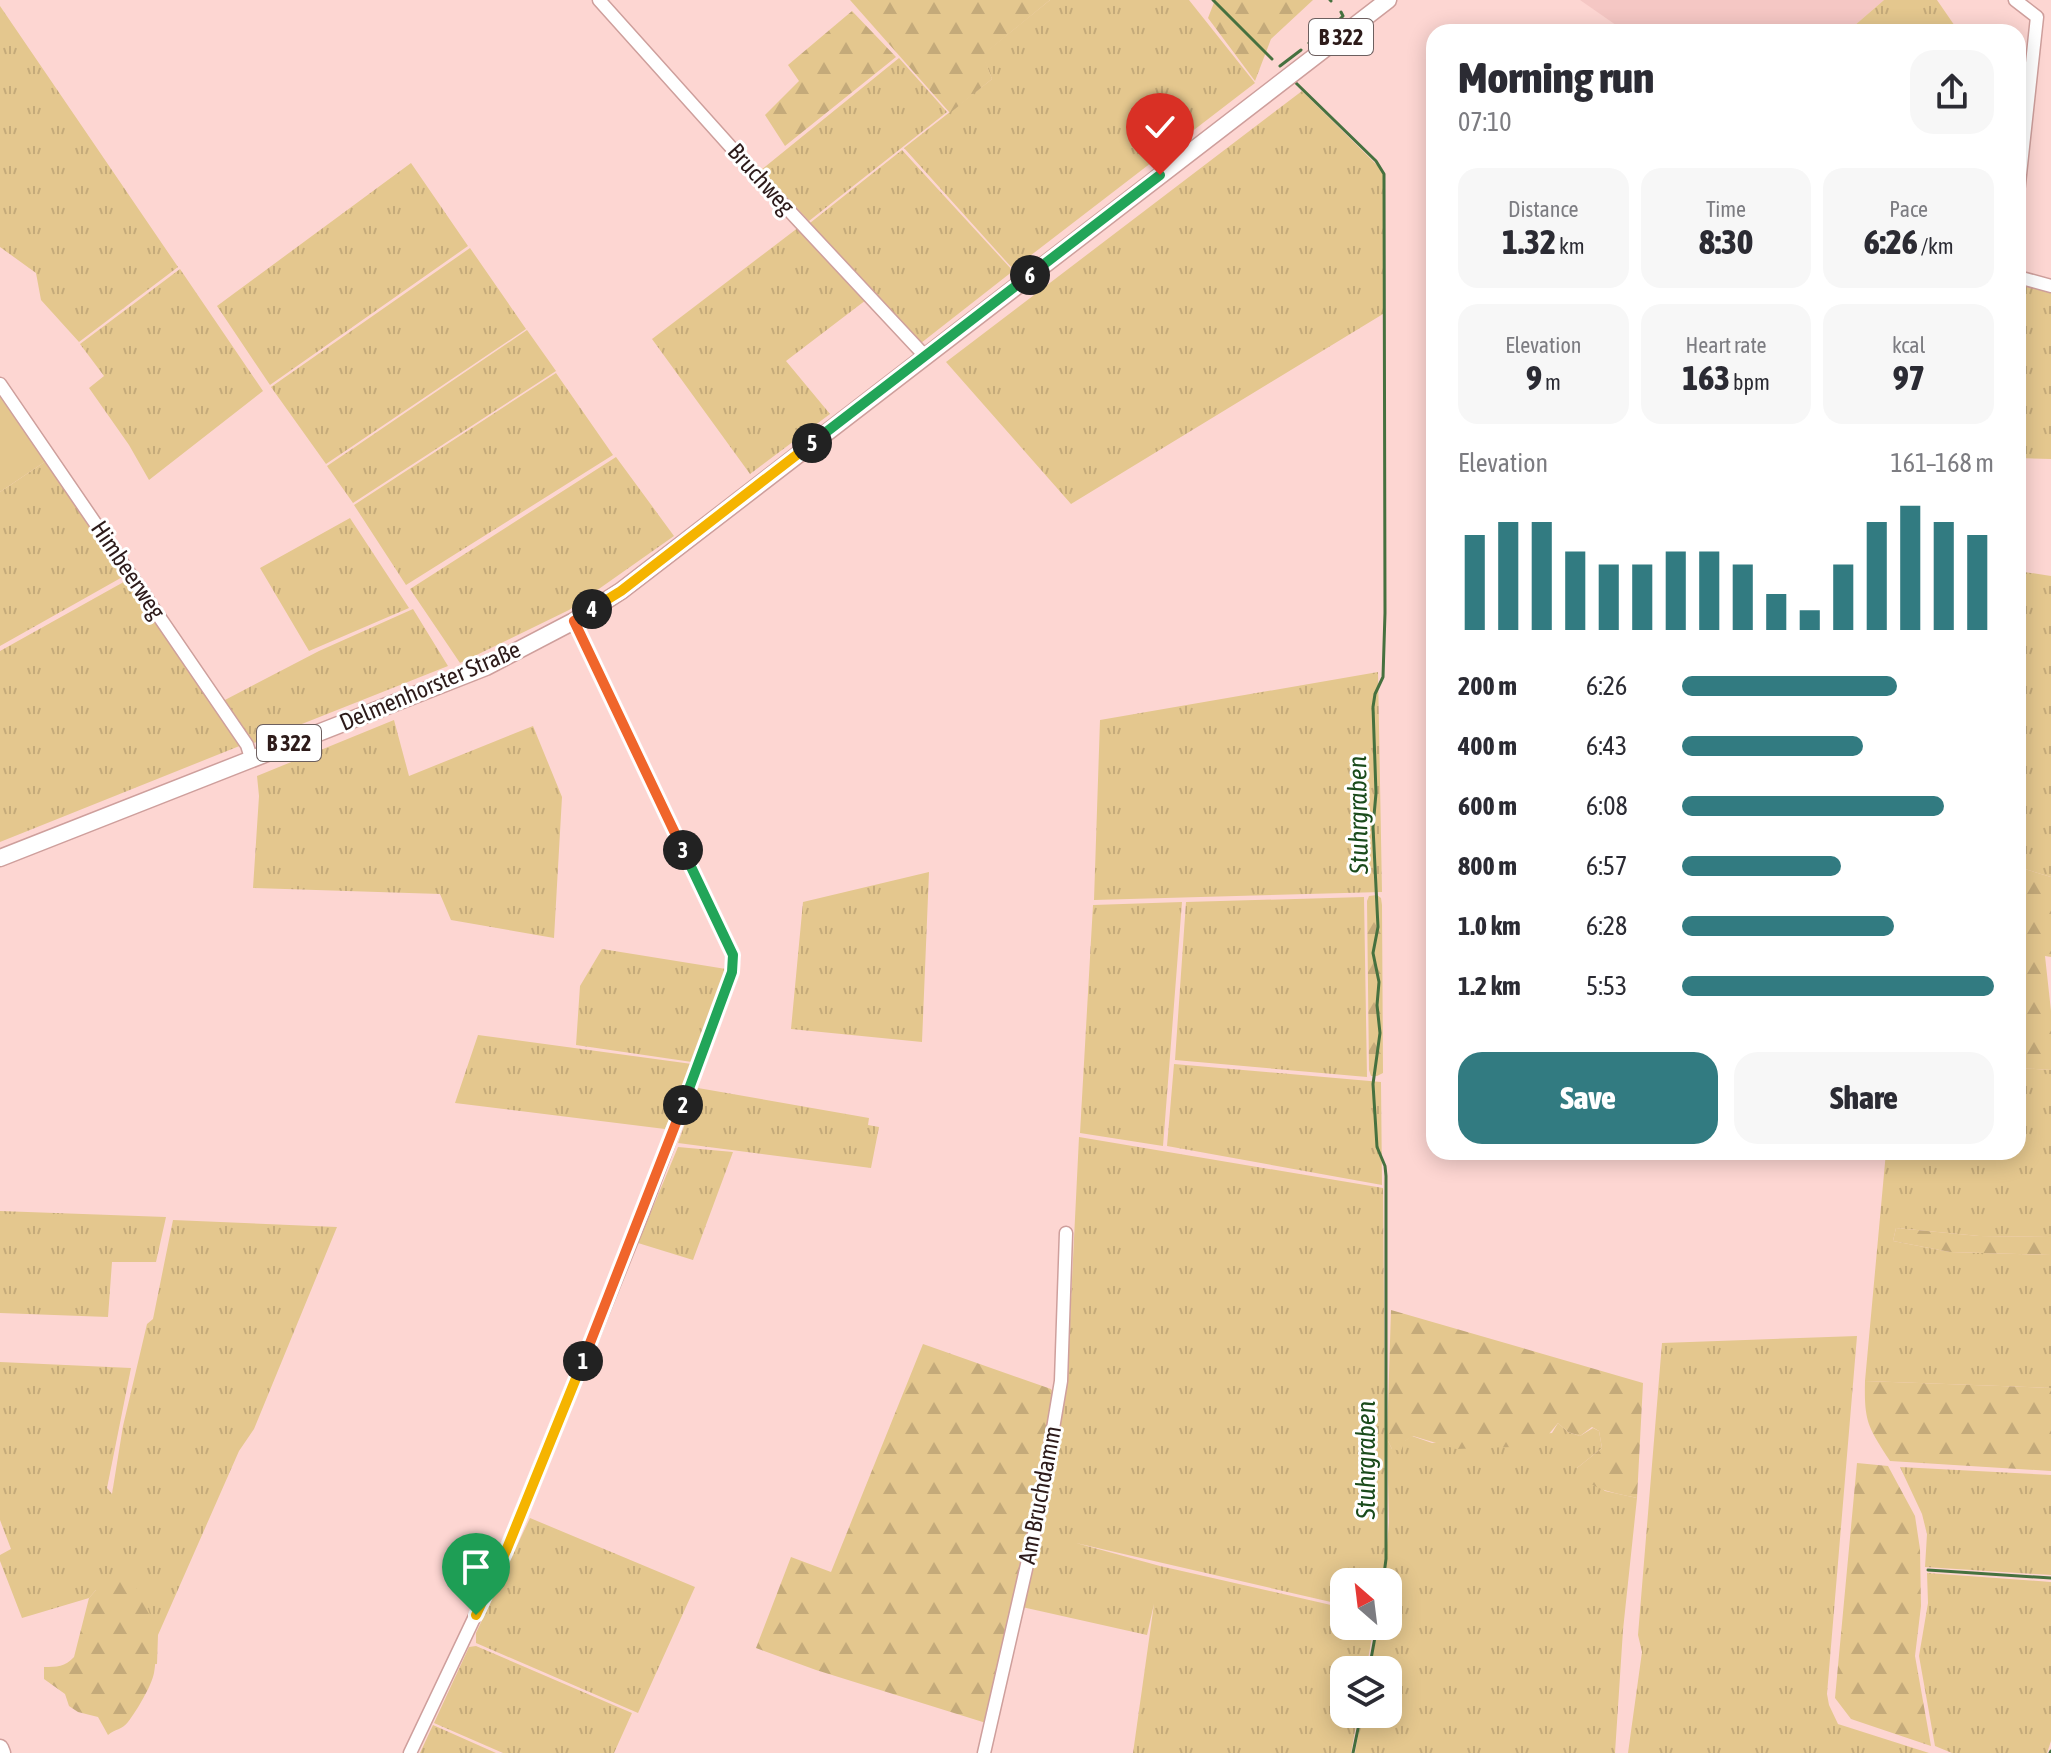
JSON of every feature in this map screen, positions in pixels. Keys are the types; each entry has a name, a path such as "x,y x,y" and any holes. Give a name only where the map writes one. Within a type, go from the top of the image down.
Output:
{"main road":[{"name":"Delmenhorster Straße","path":"0,858 486,667 574,621 631,583 1388,0"}],"street":[{"name":"Bruchweg","path":"599,0 755,174 925,356"},
{"path":"2015,0 2037,17 2026,119"},
{"path":"2026,279 2051,286"},
{"name":"Himbeerweg","path":"0,384 247,745 251,758"},
{"path":"410,1753 506,1551 644,1210 732,972 733,955 574,621"},
{"name":"Am Bruchdamm","path":"984,1753 1039,1512 1061,1381 1066,1233"}],"shaded area":[{"path":"1580,0 1884,0 1856,24 1614,24"}],"green space":[{"path":"850,0 1050,0 983,55 992,79 950,113"},
{"path":"1050,0 1189,0 1255,83 1013,269 904,148 992,79 982,55"},
{"path":"1215,0 1313,0 1271,39 1255,81 1208,18"},
{"path":"1884,0 1937,0 1954,24 1856,24"},
{"path":"0,6 178,267 79,342 41,300 36,273 0,247"},
{"path":"852,11 896,57 785,146 765,115 799,81 788,65"},
{"path":"899,58 947,112 809,221 761,170"},
{"path":"1302,91 1383,171 1383,314 1071,504 946,362"},
{"path":"902,150 1013,271 921,343 810,223"},
{"path":"411,163 468,246 270,385 217,306"},
{"path":"799,227 866,300 786,361 830,414 750,474 652,339"},
{"path":"470,248 526,329 326,464 271,387"},
{"path":"180,269 263,391 149,480 89,388 104,376 80,344"},
{"path":"2026,285 2051,293 2051,459 2026,458"},
{"path":"527,330 556,371 353,503 327,466"},
{"path":"556,373 613,455 406,585 354,505"},
{"path":"0,392 46,461 0,492"},
{"path":"616,457 674,536 569,610 460,663 410,589"},
{"path":"46,461 126,575 0,646 0,492"},
{"path":"350,518 409,608 309,651 260,568"},
{"path":"2026,572 2051,576 2051,877 2026,869"},
{"path":"129,579 242,745 0,842 0,651"},
{"path":"413,609 448,666 254,743 223,701 319,651"},
{"path":"1378,672 1382,892 1094,900 1100,720"},
{"path":"394,720 409,776 533,726 562,797 554,938 451,920 440,894 253,888 259,796 257,776"},
{"path":"2026,869 2051,877 2051,957 2045,956 2051,1011 2051,1070 2026,1068"},
{"path":"929,872 922,1042 791,1029 803,902"},
{"path":"1377,895 1382,905 1383,1073 1371,1076 1367,901 1369,896"},
{"path":"1364,897 1367,1077 1175,1060 1186,902"},
{"path":"1182,902 1163,1146 1080,1133 1093,905"},
{"path":"602,949 726,969 692,1062 576,1045 580,986"},
{"path":"478,1035 692,1064 665,1129 455,1103"},
{"path":"1174,1064 1381,1082 1382,1185 1167,1146"},
{"path":"2026,1068 2051,1070 2051,1237 1979,1236 1896,1228 1893,1241 1950,1252 2051,1255 2051,1388 1865,1381 1885,1160 2026,1160"},
{"path":"698,1088 869,1118 868,1125 879,1127 871,1168 678,1143"},
{"path":"1079,1137 1383,1188 1384,1568 1330,1568 1330,1602 1076,1543 1160,1566 1330,1605 1330,1640 1371,1640 1369,1656 1330,1656 1330,1728 1355,1728 1351,1753 1133,1753 1154,1604 1147,1635 1022,1607 1057,1449 1067,1381"},
{"path":"678,1147 733,1152 693,1260 638,1243"},
{"path":"0,1211 166,1217 156,1262 112,1262 108,1317 0,1313"},
{"path":"173,1220 337,1227 254,1429 239,1451 158,1635 157,1664 154,1664 154,1638 96,1590 89,1598 22,1618 0,1561 0,1555 11,1549 0,1520 0,1362 131,1368 107,1488 112,1494 123,1426 147,1324 153,1319"},
{"path":"1896,1228 1979,1236 2051,1237 2051,1255 1950,1252 1893,1241"},
{"path":"1391,1310 1643,1383 1637,1498 1594,1486 1581,1475 1577,1468 1602,1448 1599,1431 1592,1427 1580,1436 1568,1432 1558,1423 1539,1446 1456,1449 1413,1436 1405,1441 1401,1451 1392,1449 1387,1439"},
{"path":"1857,1336 1827,1694 1838,1724 1929,1753 1628,1753 1642,1652 1638,1635 1662,1343"},
{"path":"923,1344 1051,1389 1055,1396 1031,1534 986,1723 756,1648 791,1557 831,1572"},
{"path":"1865,1381 2051,1388 2051,1471 1890,1461 1869,1424"},
{"path":"1558,1423 1568,1432 1580,1436 1593,1428 1599,1431 1602,1448 1577,1468 1605,1491 1637,1498 1623,1630 1615,1753 1355,1753 1359,1728 1402,1728 1402,1656 1373,1656 1375,1640 1402,1640 1402,1568 1385,1568 1389,1522 1387,1439 1392,1449 1412,1436 1432,1443 1552,1433"},
{"path":"1857,1463 1888,1466 1915,1516 1920,1549 1921,1606 1915,1656 1931,1746 1851,1719 1835,1698"},
{"path":"1900,1467 2051,1475 2051,1575 1925,1567 1927,1534 1922,1514"},
{"path":"530,1518 695,1587 638,1713 476,1643 476,1633"},
{"path":"1927,1573 2051,1582 2051,1741 2047,1753 1952,1753 1935,1746 1919,1656 1928,1603"},
{"path":"125,1576 141,1595 152,1620 156,1660 152,1679 135,1711 126,1725 108,1735 98,1717 78,1712 69,1706 65,1694 44,1679 44,1667 60,1666 74,1657 89,1598 98,1583 111,1577"},
{"path":"476,1646 632,1713 614,1753 503,1753 434,1723 469,1647"},
{"path":"433,1725 496,1753 420,1753"}],"waterway":[{"name":"Stuhrgraben","path":"1213,0 1272,59"},
{"path":"1309,43 1339,20 1343,16 1341,12"},
{"path":"1280,66 1301,50"},
{"name":"Stuhrgraben","path":"1296,83 1376,161 1384,174 1385,613 1383,677 1373,707 1376,793 1373,827 1378,927 1373,953 1379,982 1377,1005 1380,1033 1373,1084 1377,1147 1386,1176 1385,1568"},
{"path":"1928,1570 2051,1578"},
{"name":"Stuhrgraben","path":"1372,1656 1374,1640"},
{"name":"Stuhrgraben","path":"1353,1753 1358,1728"}],"route":[{"path":"476,1615 506,1551 644,1210 732,972 733,955 574,621 621,591 1160,175"}]}
